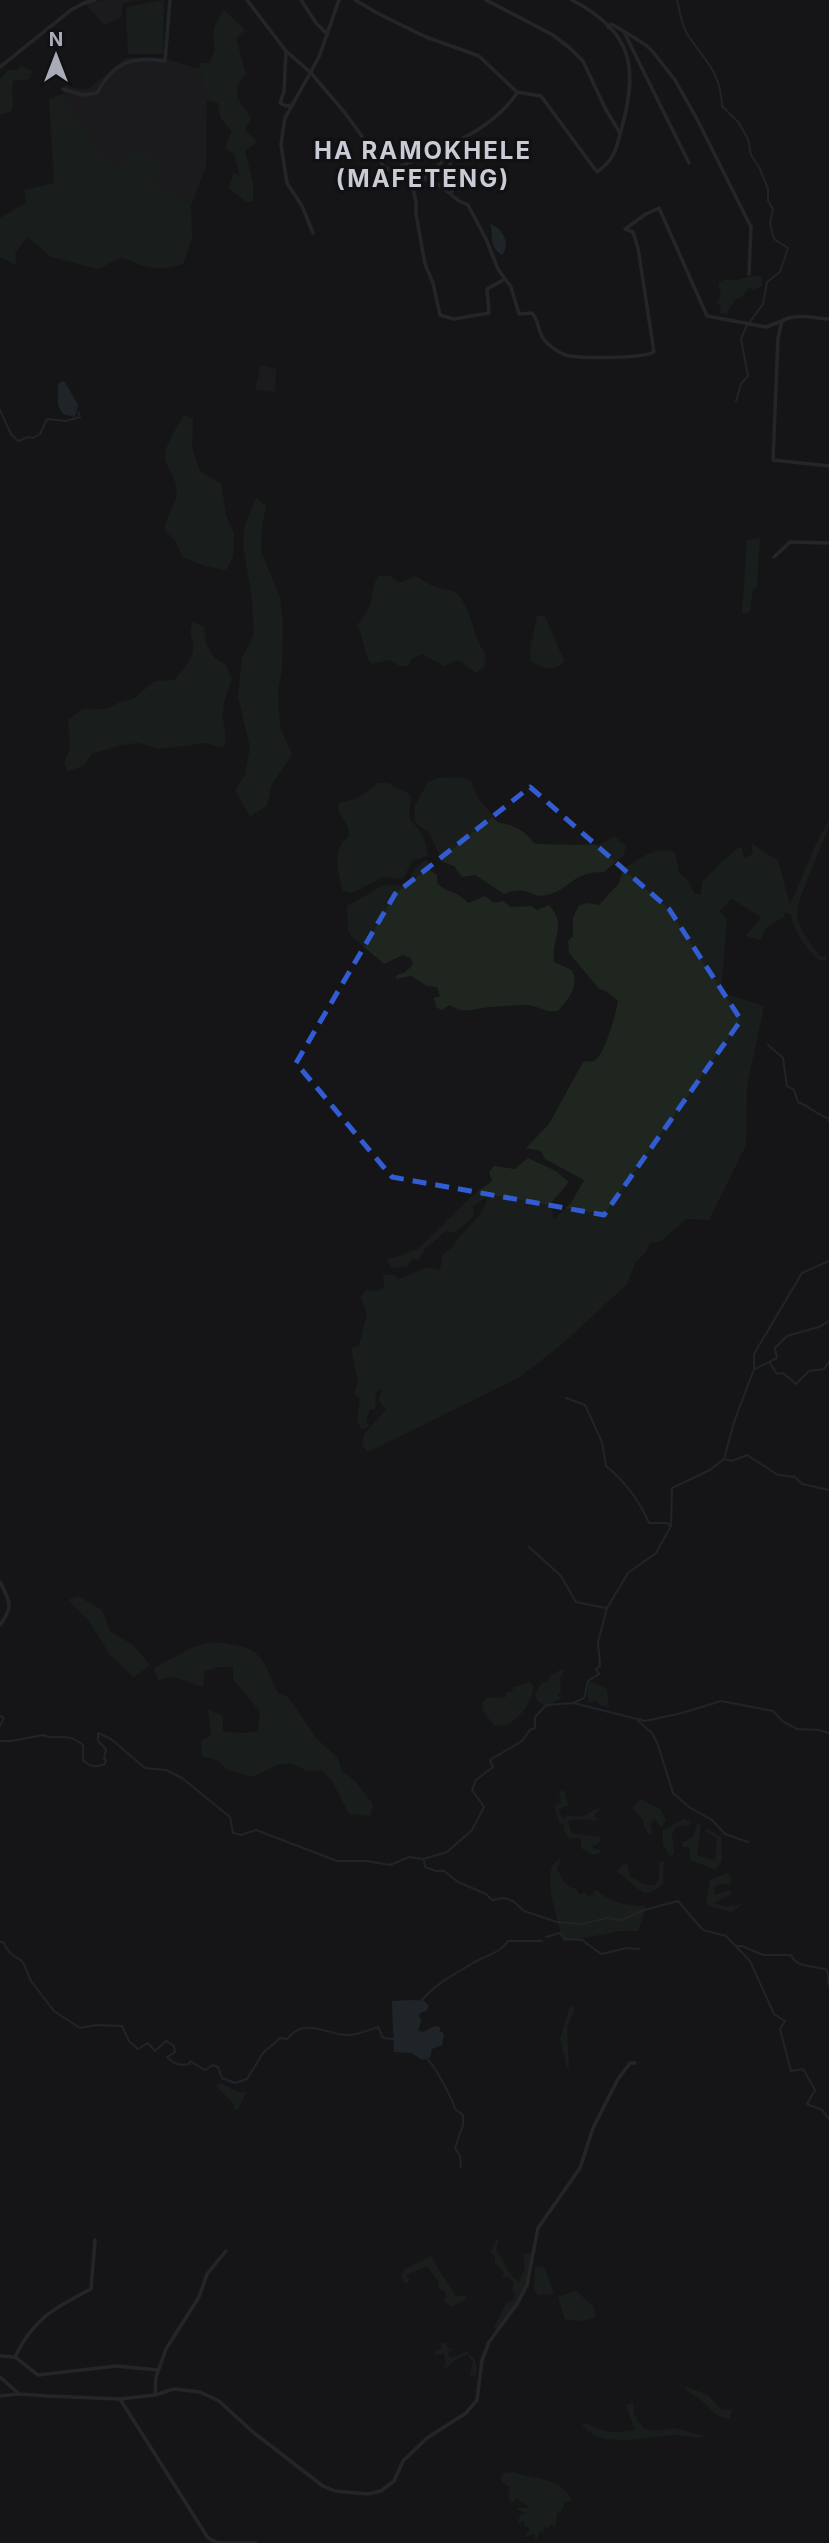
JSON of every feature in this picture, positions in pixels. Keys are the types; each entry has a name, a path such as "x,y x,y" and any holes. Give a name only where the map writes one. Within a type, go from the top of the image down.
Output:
{"street":[{"path":"0,68 81,1 95,0"},
{"path":"63,89 83,95 97,93 104,81 125,61 146,58 165,61 170,0"},
{"path":"247,0 286,51 311,73 345,113 385,169 399,167 454,142 489,122 502,112 517,92"},
{"path":"301,0 316,23 328,35"},
{"path":"313,233 302,206 287,183 283,166 283,130 285,118 311,73 328,35 339,0"},
{"path":"355,0 426,37 479,56 517,92 546,99 597,172 615,156 628,105 630,63 620,41 608,27 580,2 572,0"},
{"path":"486,0 542,28 572,49 583,61 620,134"},
{"path":"608,27 611,24 646,45 670,71 724,169 751,227 749,274"},
{"path":"623,30 689,163"},
{"path":"286,51 284,90 280,103 286,106 293,104"},
{"path":"453,194 448,172 454,142"},
{"path":"413,189 453,152"},
{"path":"399,167 426,177 468,205 498,269 511,287 519,314 532,313 537,318 541,336 559,352 568,356 648,355 654,352 644,280 633,232 625,229 659,208 707,316 766,327 786,318 829,320"},
{"path":"399,167 413,189 425,264 433,283 440,315 454,319 489,313 487,289 505,279"},
{"path":"782,321 778,338 773,460 829,466"},
{"path":"774,557 790,541 829,543"},
{"path":"0,1582 10,1606 0,1625"},
{"path":"0,2396 19,2394 120,2399 155,2395 174,2389 200,2392 219,2401 254,2433 323,2486 335,2491 368,2494 388,2487 404,2461 427,2438 466,2413 477,2400 482,2360 489,2343 527,2285 538,2228 580,2168 593,2128 618,2079 630,2063 635,2063"},
{"path":"15,2357 26,2334 38,2322 62,2303 91,2289 95,2240"},
{"path":"155,2395 154,2383 166,2349 199,2297 207,2274 226,2251"},
{"path":"0,2356 15,2357 38,2375 116,2366 158,2371"},
{"path":"0,2377 19,2394"},
{"path":"120,2399 208,2538 218,2543 256,2543"}],"highlighted area":[{"path":"530,787 669,909 741,1020 604,1215 392,1177 296,1063 395,894"}],"shaded area":[{"path":"105,0 137,0 123,4 121,17 104,25 86,4"},
{"path":"164,0 163,54 128,54 126,7"},
{"path":"224,10 245,30 236,38 246,74 237,85 238,99 251,118 245,130 257,142 245,151 253,183 253,202 245,201 229,188 234,172 240,177 234,154 225,148 232,131 221,119 218,103 207,100 199,69 200,63 209,63 215,50 214,29"},
{"path":"126,58 162,58 199,69 207,100 206,166 191,206 178,195 120,170 99,154 74,120 62,87 69,85 88,89"},
{"path":"21,65 32,71 29,79 13,81 11,111 0,115 0,79 8,70 18,70"},
{"path":"64,94 87,136 101,154 119,170 135,150 163,164 154,184 178,195 191,206 192,238 183,264 152,268 122,257 98,269 51,257 27,237 15,253 17,266 0,257 0,218 26,203 24,190 54,183 49,99"},
{"path":"490,224 499,229 506,241 502,255 493,245"},
{"path":"757,275 761,277 762,286 752,290 749,287 743,296 736,299 726,314 720,313 721,306 717,303 721,294 718,284 723,280"},
{"path":"261,365 276,369 275,392 255,390"},
{"path":"62,381 78,405 75,417 63,414 58,405 58,384"},
{"path":"184,415 193,419 192,447 200,471 221,484 226,515 234,534 233,556 226,570 205,566 182,557 176,542 164,529 177,491 165,456 169,441"},
{"path":"256,498 266,506 261,551 280,598 283,623 282,669 278,690 280,727 292,755 272,784 267,806 250,816 235,790 245,775 250,747 238,696 242,658 254,635 252,599 243,546 244,528"},
{"path":"760,538 757,587 753,590 750,612 742,614 747,540"},
{"path":"378,576 390,576 399,583 416,576 433,586 457,594 466,607 486,655 484,667 476,673 458,660 444,666 422,654 411,659 408,666 400,666 389,660 371,664 357,625 368,611"},
{"path":"537,616 545,616 564,661 557,667 544,667 531,661 530,649"},
{"path":"193,622 204,627 206,644 215,658 226,665 232,680 224,705 223,747 204,743 160,749 138,743 120,745 92,754 84,765 68,772 64,763 70,748 68,720 83,709 107,708 134,698 152,683 174,680 192,654"},
{"path":"461,777 471,781 479,798 497,822 520,830 534,843 600,844 614,836 626,846 624,855 604,872 585,874 562,889 541,896 518,890 504,894 475,875 462,877 454,866 443,862 428,831 415,820 414,807 428,782 438,778"},
{"path":"378,783 389,783 411,796 409,818 423,835 428,856 412,861 403,879 383,877 352,893 343,891 337,861 340,848 349,836 348,827 338,810 339,803 356,799"},
{"path":"829,820 797,914 806,937 821,957 827,955 826,960 820,961 806,946 798,934 791,914 785,912 784,917 768,926 760,940 746,936 761,917 732,899 719,911 727,918 721,992 764,1006 747,1086 746,1145 709,1220 686,1219 661,1241 650,1243 635,1263 627,1284 560,1346 518,1378 368,1452 362,1445 364,1434 386,1410 379,1400 382,1389 376,1392 375,1409 370,1409 366,1422 370,1426 361,1430 357,1420 360,1398 354,1394 358,1382 351,1348 359,1346 367,1314 361,1298 365,1290 378,1291 384,1288 383,1275 394,1275 399,1279 427,1267 440,1270 443,1254 477,1218 487,1197 473,1206 474,1216 454,1233 446,1231 425,1249 419,1260 412,1259 407,1266 392,1268 387,1260 418,1249 471,1197 492,1181 489,1172 494,1166 515,1169 528,1158 556,1171 569,1182 551,1203 554,1219 571,1203 584,1180 545,1159 541,1151 526,1148 549,1124 583,1062 598,1058 617,1006 618,1001 599,989 569,953 568,941 573,936 573,918 579,905 599,905 619,883 623,869 648,854 661,850 675,852 679,873 688,880 694,893 701,895 702,882 741,846 744,858 753,854 751,842 778,860 790,905"},
{"path":"425,860 428,861 430,870 437,875 437,883 468,903 485,896 494,903 503,901 511,907 531,906 537,910 549,905 555,912 558,926 554,962 572,970 574,976 572,992 558,1011 526,1005 461,1010 450,1005 441,1010 436,1007 434,998 440,996 437,987 427,986 411,976 395,979 413,965 411,958 403,955 384,964 351,936 348,930 347,906 382,886 409,882 414,869"},
{"path":"78,1596 102,1610 110,1631 134,1646 150,1665 134,1677 111,1656 88,1620 68,1600"},
{"path":"213,1642 241,1647 257,1654 267,1668 278,1693 288,1697 317,1739 338,1758 341,1770 355,1781 373,1804 370,1816 349,1814 332,1781 322,1770 308,1771 292,1764 279,1764 252,1777 227,1770 219,1761 202,1756 201,1741 211,1735 208,1709 223,1716 223,1732 258,1731 260,1712 233,1679 233,1667 205,1671 203,1687 173,1677 158,1680 154,1668 193,1647"},
{"path":"562,1669 561,1692 557,1695 562,1699 555,1701 549,1708 537,1701 535,1694 542,1683"},
{"path":"530,1682 534,1687 521,1714 509,1723 495,1726 484,1713 482,1703 487,1698 506,1697 506,1692 512,1691 514,1687"},
{"path":"591,1682 607,1689 609,1707 600,1705 594,1699 588,1703 587,1684"},
{"path":"564,1790 568,1805 558,1810 564,1820 567,1815 582,1817 601,1809 594,1815 597,1820 568,1820 571,1833 600,1837 597,1845 592,1845 594,1849 600,1850 600,1853 593,1855 581,1848 581,1838 569,1838 563,1824 560,1824 554,1806 561,1803 559,1792"},
{"path":"640,1799 660,1809 666,1820 661,1827 653,1818 650,1823 650,1836 644,1827 644,1820 633,1809"},
{"path":"684,1819 692,1822 675,1827 672,1834 674,1853 670,1857 663,1844 663,1830"},
{"path":"697,1824 701,1825 697,1855 715,1860 717,1839 705,1831 707,1828 721,1837 722,1860 716,1870 690,1860 690,1847 682,1847 682,1843 693,1837"},
{"path":"561,1859 557,1868 560,1875 567,1885 576,1889 580,1895 583,1892 598,1898 592,1893 596,1890 619,1902 644,1906 646,1908 638,1931 620,1931 563,1942 550,1883 554,1864"},
{"path":"664,1861 663,1884 652,1892 643,1893 617,1871 627,1864 630,1876 644,1885 655,1885 659,1879 659,1862"},
{"path":"727,1873 732,1880 729,1885 722,1883 715,1887 714,1895 731,1890 732,1894 714,1903 725,1907 743,1904 731,1912 709,1906 706,1901 710,1880"},
{"path":"417,2000 429,2006 419,2014 421,2021 418,2031 423,2032 435,2026 440,2027 444,2034 442,2045 432,2049 430,2057 422,2060 412,2053 394,2052 392,2001"},
{"path":"570,2006 575,2008 567,2027 567,2068 560,2039"},
{"path":"220,2083 240,2093 246,2092 238,2110 234,2109 233,2103 216,2086"},
{"path":"499,2239 496,2250 519,2282 525,2268 523,2256 533,2253 521,2294 498,2329 494,2328 506,2303 512,2301 515,2294 512,2290 514,2282 508,2277 502,2277 504,2272 495,2263 495,2256 491,2252"},
{"path":"432,2256 455,2296 465,2296 467,2299 451,2307 443,2300 446,2298 445,2292 439,2288 439,2283 427,2266 406,2275 410,2280 406,2284 401,2277 405,2269"},
{"path":"544,2266 554,2294 538,2295 534,2289 535,2267"},
{"path":"576,2291 594,2307 595,2318 579,2321 565,2319 558,2297"},
{"path":"440,2343 445,2343 448,2349 453,2348 448,2354 450,2358 466,2352 472,2356 476,2364 476,2375 470,2376 473,2362 467,2354 444,2370 446,2362 443,2353 436,2356 435,2353 442,2347"},
{"path":"684,2388 708,2395 721,2410 732,2409 730,2419 716,2414"},
{"path":"633,2402 634,2414 643,2428 653,2431 674,2428 704,2436 674,2435 612,2440 590,2433 582,2425 586,2423 610,2432 635,2430 626,2405"},
{"path":"513,2472 560,2486 572,2500 565,2502 561,2512 557,2513 555,2527 551,2524 548,2529 545,2525 543,2535 541,2530 536,2541 534,2534 525,2537 530,2528 524,2525 524,2520 519,2524 518,2521 521,2514 530,2514 518,2508 530,2508 517,2498 510,2502 510,2487 500,2478 504,2473"}],"waterway":[{"path":"677,0 686,32 715,74 722,106 739,123 748,139 751,155 768,189 768,201 773,209 770,223 774,239 788,248 780,272 767,282 763,304 746,327 741,339 748,376 741,384 736,401"},
{"path":"0,410 11,434 18,441 40,434 47,419 66,421 80,417 78,412"},
{"path":"768,1045 783,1058 787,1086 794,1090 798,1102 829,1121"},
{"path":"0,1741 43,1735 71,1738 83,1745 83,1760 96,1766 105,1764 106,1760 106,1749 98,1741 98,1733 111,1739 145,1768 166,1770 182,1778 230,1817 233,1833 241,1835 256,1830 337,1861 367,1861 390,1865 409,1857 423,1859 447,1852 472,1830 484,1807 472,1790 476,1780 493,1767 490,1760 522,1741 530,1730 535,1728 535,1717 546,1705 573,1703 584,1698 588,1681 599,1674 596,1669 600,1666 598,1642 607,1608 628,1573 656,1553 671,1526 672,1488 710,1470 724,1459 734,1422 754,1369 754,1354 802,1273 829,1261"},
{"path":"755,1369 777,1358 775,1348 787,1336 819,1327 829,1321"},
{"path":"770,1363 777,1374 783,1373 796,1384 809,1371 824,1369 829,1362"},
{"path":"566,1398 585,1405 602,1442 606,1466 631,1492 649,1523 667,1523 671,1526"},
{"path":"724,1459 732,1461 747,1455 778,1475 795,1477 802,1484 829,1490"},
{"path":"529,1547 561,1576 576,1602 606,1608"},
{"path":"573,1703 645,1721 721,1701 773,1711 782,1721 797,1729 829,1733"},
{"path":"0,1716 4,1718 0,1726"},
{"path":"637,1720 652,1733 658,1745 673,1793 689,1807 712,1820 725,1834 748,1842"},
{"path":"424,1861 425,1867 444,1871 458,1882 486,1894 492,1900 504,1898 513,1901 524,1911 557,1922 582,1924 607,1918 622,1920 644,1910 678,1901 703,1930 726,1936 750,1961 774,2014 785,2021 780,2029 791,2071 803,2069 815,2090 807,2104 822,2110 829,2119"},
{"path":"546,1937 560,1933 565,1939 582,1940 601,1954 627,1948 639,1949"},
{"path":"421,2002 446,1979 497,1951 508,1941 542,1941"},
{"path":"0,1942 23,1962 31,1981 54,2011 80,2028 96,2025 122,2026 129,2041 138,2049 148,2043 155,2051 166,2041 174,2046 175,2052 167,2057 174,2063 185,2065 190,2061 205,2070 213,2065 218,2067 222,2078 235,2083 247,2079 263,2053 280,2038 287,2039 302,2029 350,2035 378,2027 383,2038 393,2039"},
{"path":"737,1946 763,1955 791,1955 802,1965 827,1970 829,1986"},
{"path":"426,2058 433,2066 455,2109 463,2115 463,2125 455,2148 460,2156 461,2167"}],"district":[{"name":"HA RAMOKHELE (MAFETENG)","path":"423,165"}]}
